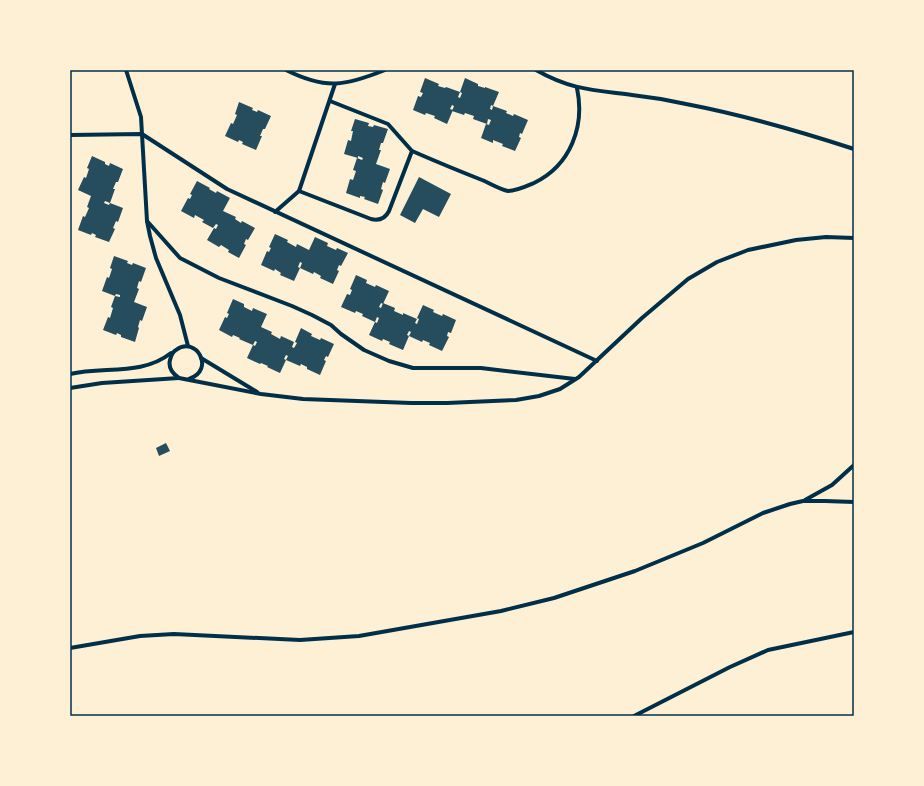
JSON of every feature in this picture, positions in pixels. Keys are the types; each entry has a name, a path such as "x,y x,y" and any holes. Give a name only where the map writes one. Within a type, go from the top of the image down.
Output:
{"street":[{"path":"126,70 141,117 147,221 154,254 180,315 188,346"},
{"path":"286,70 315,81 336,84 353,82 385,70"},
{"path":"536,70 555,80 577,88 660,99 727,113 774,125 854,149"},
{"path":"275,212 299,191 336,84"},
{"path":"330,101 388,124 412,152 508,191 538,181 551,172 569,151 577,131 579,120 580,104 577,88"},
{"path":"70,135 142,134 227,189 597,360"},
{"path":"299,191 371,219 381,219 389,211 412,152"},
{"path":"147,221 180,258 219,278 312,315 331,325 364,350 389,362 413,368 481,368 576,379"},
{"path":"70,388 102,383 179,378 261,394 303,399 433,403 516,400 539,396 560,388 576,379 642,318 688,279 717,262 748,250 796,240 826,237 854,238"},
{"path":"70,374 95,370 138,368 155,363 175,350 183,346 188,346 196,350 202,358 261,394"},
{"path":"175,350 170,358 170,368 179,378"},
{"path":"188,379 197,375 200,371 202,358"},
{"path":"70,648 140,636 174,634 195,634 275,640 338,638 360,636 501,611 554,598 635,571 703,543 763,513 803,501 823,491 854,465"},
{"path":"803,501 854,502"},
{"path":"634,716 730,667 768,650 854,632"}],"building":[{"path":"425,78 439,84 438,86 460,92 465,78 478,84 478,86 499,92 493,106 507,111 506,113 513,116 514,114 528,120 522,134 520,133 519,137 521,138 515,151 502,146 503,144 493,140 493,143 481,138 486,124 489,125 491,120 488,119 487,124 473,119 474,116 465,113 464,115 452,111 447,124 434,118 435,116 426,113 425,115 413,110 418,96 421,97 423,93 420,92","holes":["460,92 462,93 460,98 458,97"]},
{"path":"239,102 253,108 252,110 257,112 258,110 271,116 265,129 263,129 260,136 262,136 256,150 242,144 243,142 239,140 238,142 225,136 231,123 233,124 237,115 235,114"},
{"path":"355,119 369,123 368,126 373,127 374,125 388,129 383,143 381,143 379,150 381,150 376,164 390,169 385,183 383,182 381,189 383,190 378,204 364,199 365,197 360,196 360,198 346,193 350,179 353,180 356,171 353,170 357,158 362,160 363,158 344,154 348,140 351,141 353,131 351,131"},
{"path":"92,156 105,162 105,164 109,166 110,163 123,169 118,182 116,182 113,189 115,189 110,203 123,208 118,222 116,221 113,228 115,229 109,242 95,237 96,235 92,233 91,235 78,230 83,216 85,217 89,208 87,207 91,196 78,190 84,177 86,178 89,169 87,168","holes":["105,201 110,203 109,205 104,203"]},
{"path":"419,177 451,194 439,217 423,209 415,223 400,215"},
{"path":"197,181 216,193 217,191 230,198 223,211 236,217 235,219 241,223 242,221 255,228 248,240 246,239 244,244 246,245 239,258 228,252 229,250 221,245 219,247 207,240 214,228 216,229 218,225 216,224 213,228 202,222 204,220 195,215 194,218 181,211 188,198 190,199 192,195 190,194"},
{"path":"275,234 288,240 287,242 296,247 297,244 309,250 315,237 328,243 327,246 336,250 337,248 348,253 341,266 339,265 337,270 339,271 333,284 320,278 321,276 314,272 313,274 300,268 294,281 280,275 281,273 275,269 274,271 261,265 267,251 269,252 271,248 269,247","holes":["300,262 302,263 300,268 298,267"]},
{"path":"114,256 128,261 127,263 132,265 133,263 146,268 141,282 139,281 137,288 139,289 134,302 147,307 142,321 140,320 135,342 121,337 121,335 117,333 116,335 103,330 108,317 110,318 113,308 111,307 115,296 102,291 107,277 109,278 112,269 110,268"},
{"path":"356,275 367,280 366,283 375,287 376,285 389,291 383,303 395,308 394,311 417,319 415,323 417,324 419,319 417,318 423,305 434,310 433,312 442,316 443,314 456,320 451,333 448,332 447,336 449,337 442,351 429,345 430,343 423,340 422,342 409,336 403,350 389,344 390,342 383,339 382,341 369,335 375,322 362,316 363,314 356,311 355,313 341,307 347,294 350,295 352,290 350,289","holes":["377,317 379,318 377,323 375,322"]},
{"path":"233,299 244,304 244,307 252,311 253,308 267,314 261,327 272,332 271,334 280,339 281,336 294,342 292,347 294,348 301,328 312,334 311,336 320,340 321,338 334,344 328,357 326,356 324,360 326,361 320,375 307,369 307,367 301,364 300,366 286,360 280,373 267,367 268,366 247,358 253,345 219,330 225,317 227,318 229,314 227,313"},
{"path":"166,443 170,451 159,456 156,448"}]}
